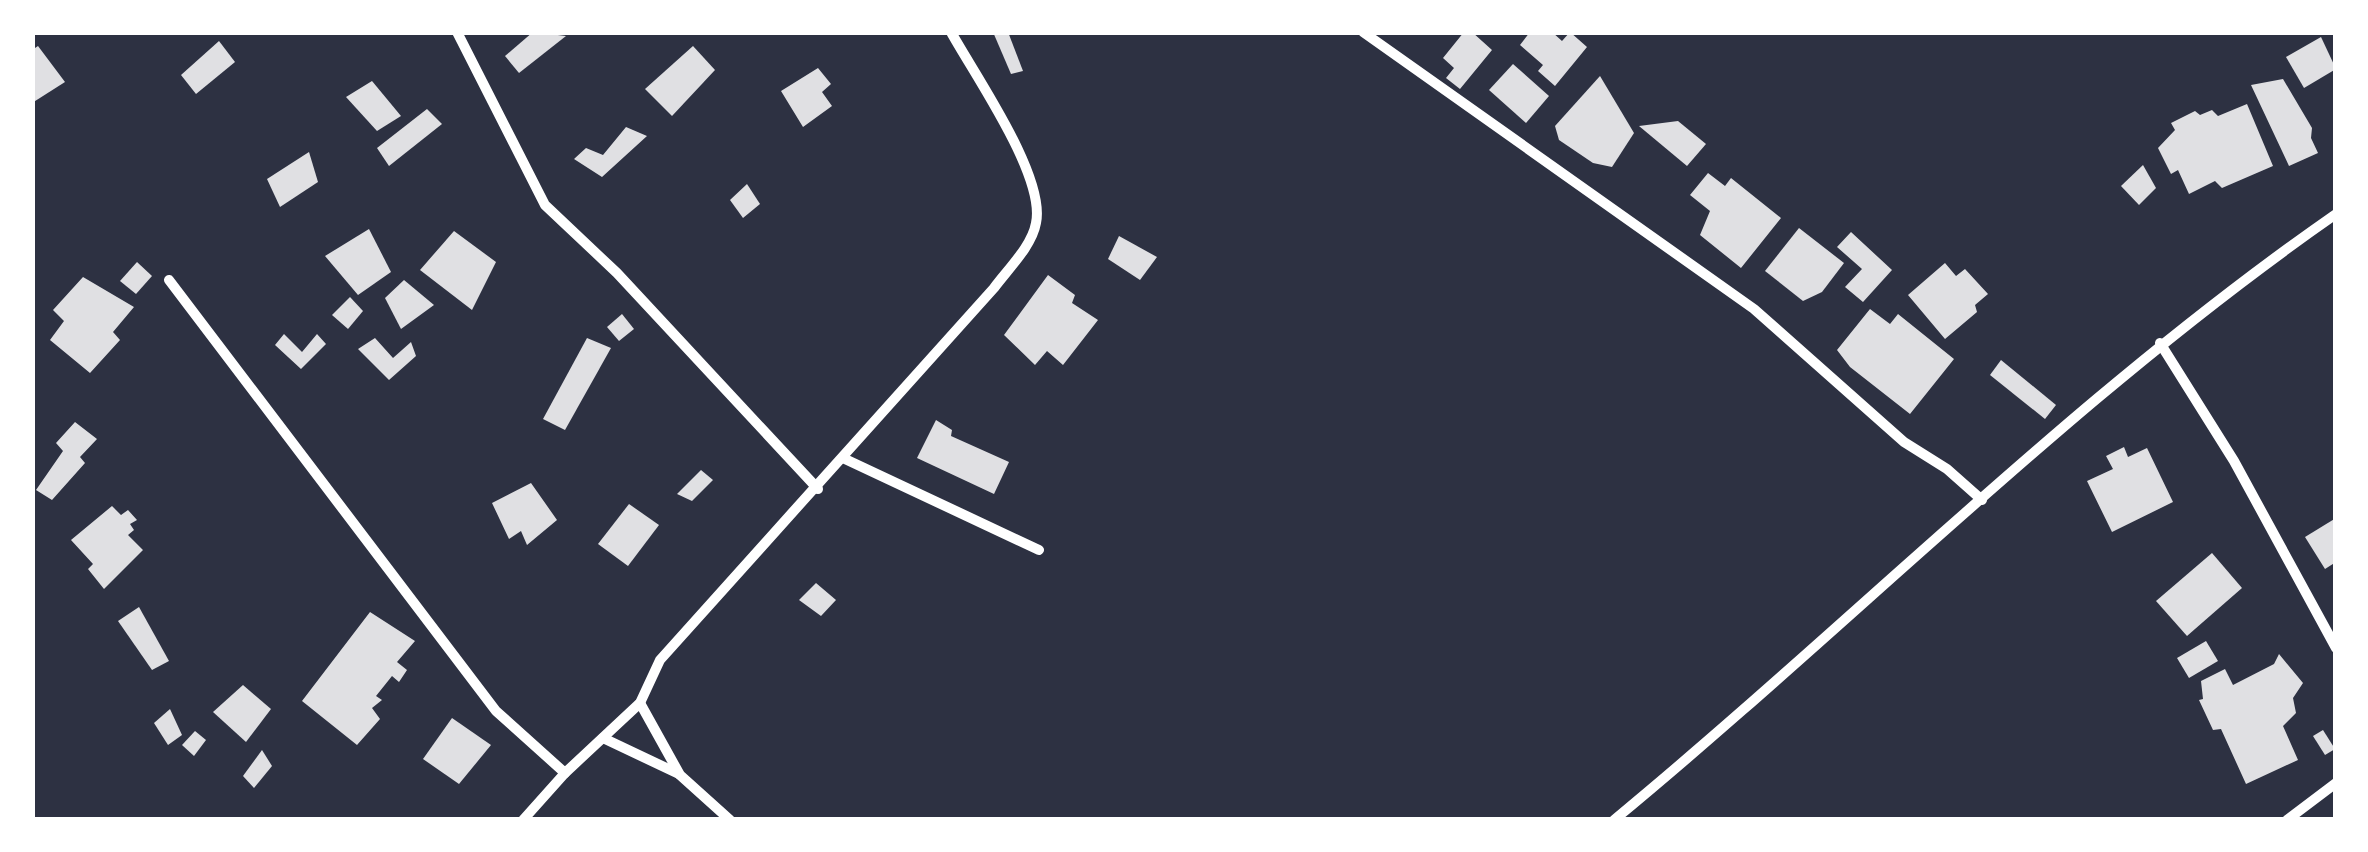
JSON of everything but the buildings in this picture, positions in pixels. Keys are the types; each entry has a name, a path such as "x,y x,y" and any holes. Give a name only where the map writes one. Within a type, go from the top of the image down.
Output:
{"street":[{"path":"457,32 545,205 617,273 818,489"},
{"path":"523,820 565,773 640,703 660,660 845,459 994,288 1036,225 1037,206 1028,175 951,32"},
{"path":"1363,32 1754,309 1904,442 1982,500"},
{"path":"1614,820 2160,343 2336,214"},
{"path":"169,280 496,711 565,773"},
{"path":"2160,343 2234,460 2336,648"},
{"path":"845,459 1039,550"},
{"path":"640,703 680,775"},
{"path":"602,738 680,775 730,820"},
{"path":"2286,820 2336,782"}]}
